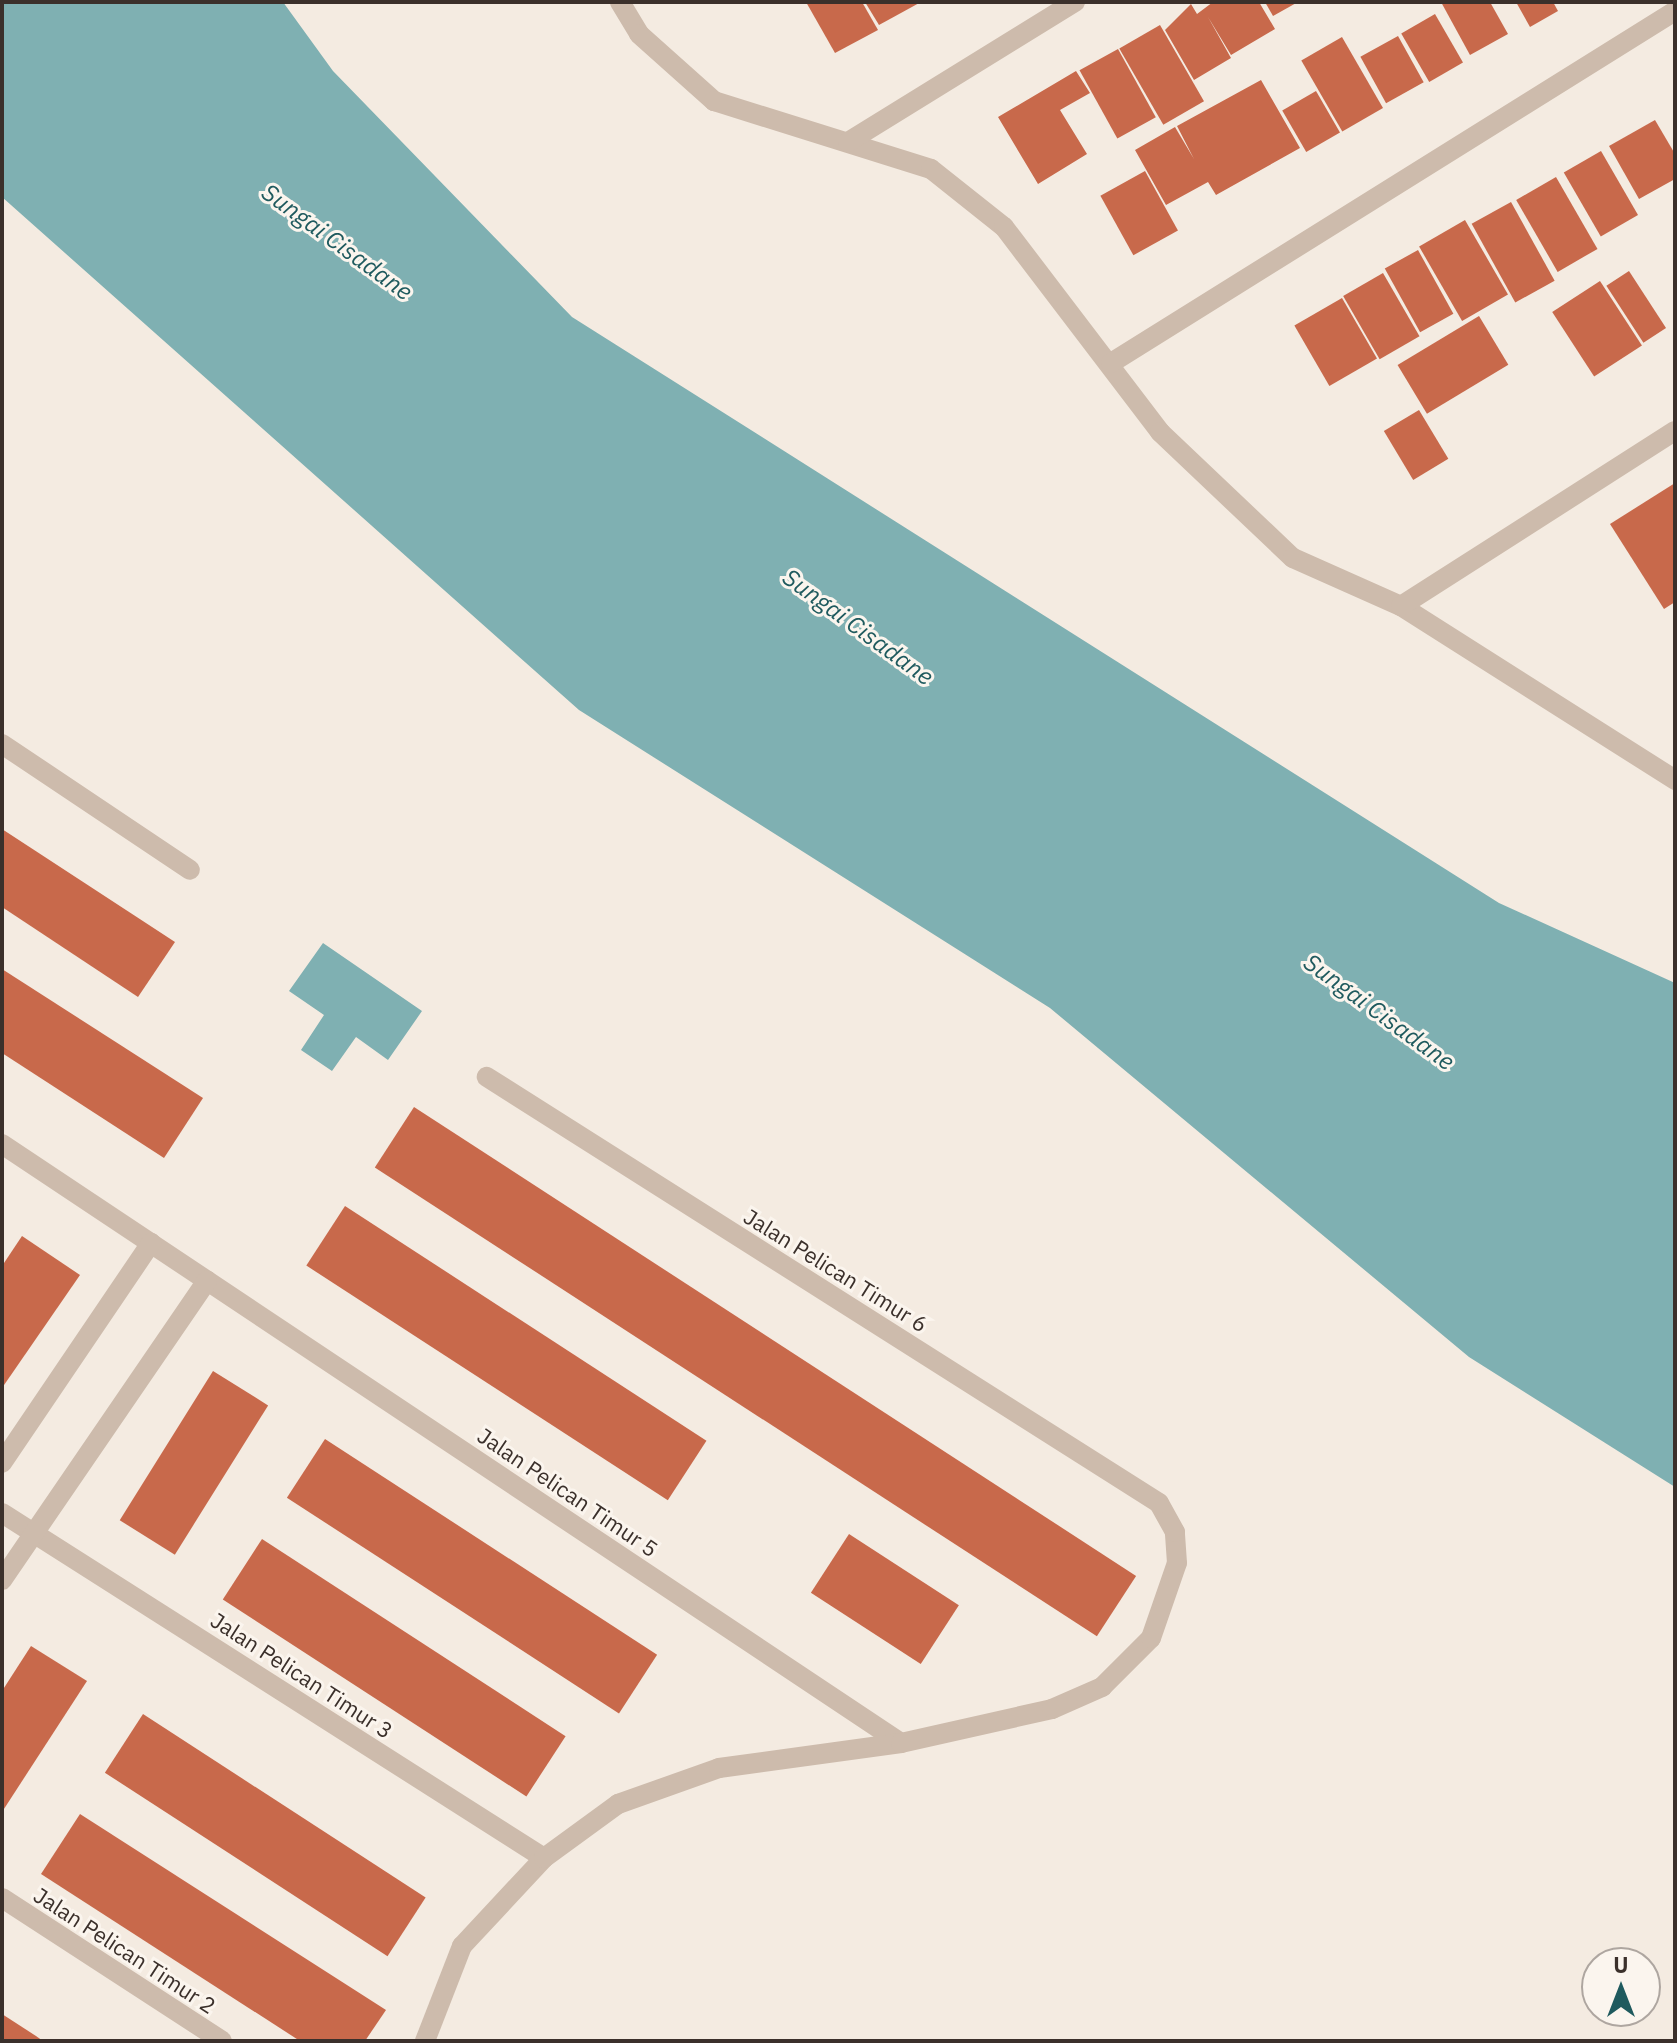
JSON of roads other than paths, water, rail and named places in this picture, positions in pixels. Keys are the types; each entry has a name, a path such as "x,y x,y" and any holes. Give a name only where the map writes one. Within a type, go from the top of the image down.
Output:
{"street":[{"path":"620,2 639,34 714,101 931,169 1004,227 1111,363 1160,432 1293,558 1401,606 1675,780"},
{"path":"848,142 1075,2"},
{"path":"1111,363 1675,11"},
{"path":"1401,606 1675,431"},
{"path":"2,744 190,870"},
{"name":"Jalan Pelican Timur 6","path":"487,1077 1159,1503 1175,1532 1169,1602 1151,1638 1111,1678 1052,1709 901,1743"},
{"name":"Jalan Pelican Timur 5","path":"2,1144 901,1743"},
{"path":"2,1463 151,1243"},
{"path":"2,1580 207,1281"},
{"name":"Jalan Pelican Timur 3","path":"2,1513 544,1858"},
{"path":"425,2041 462,1946 544,1858 618,1804 719,1768 901,1743"},
{"name":"Jalan Pelican Timur 2","path":"2,1898 222,2041"}],"water":[{"name":"Sungai Cisadane","path":"2,2 283,2 333,71 572,317 1499,903 1675,983 1675,1487 1469,1357 1050,1008 579,710 2,197"},
{"path":"323,943 422,1011 388,1060 356,1037 332,1071 301,1050 324,1015 289,991"}]}
